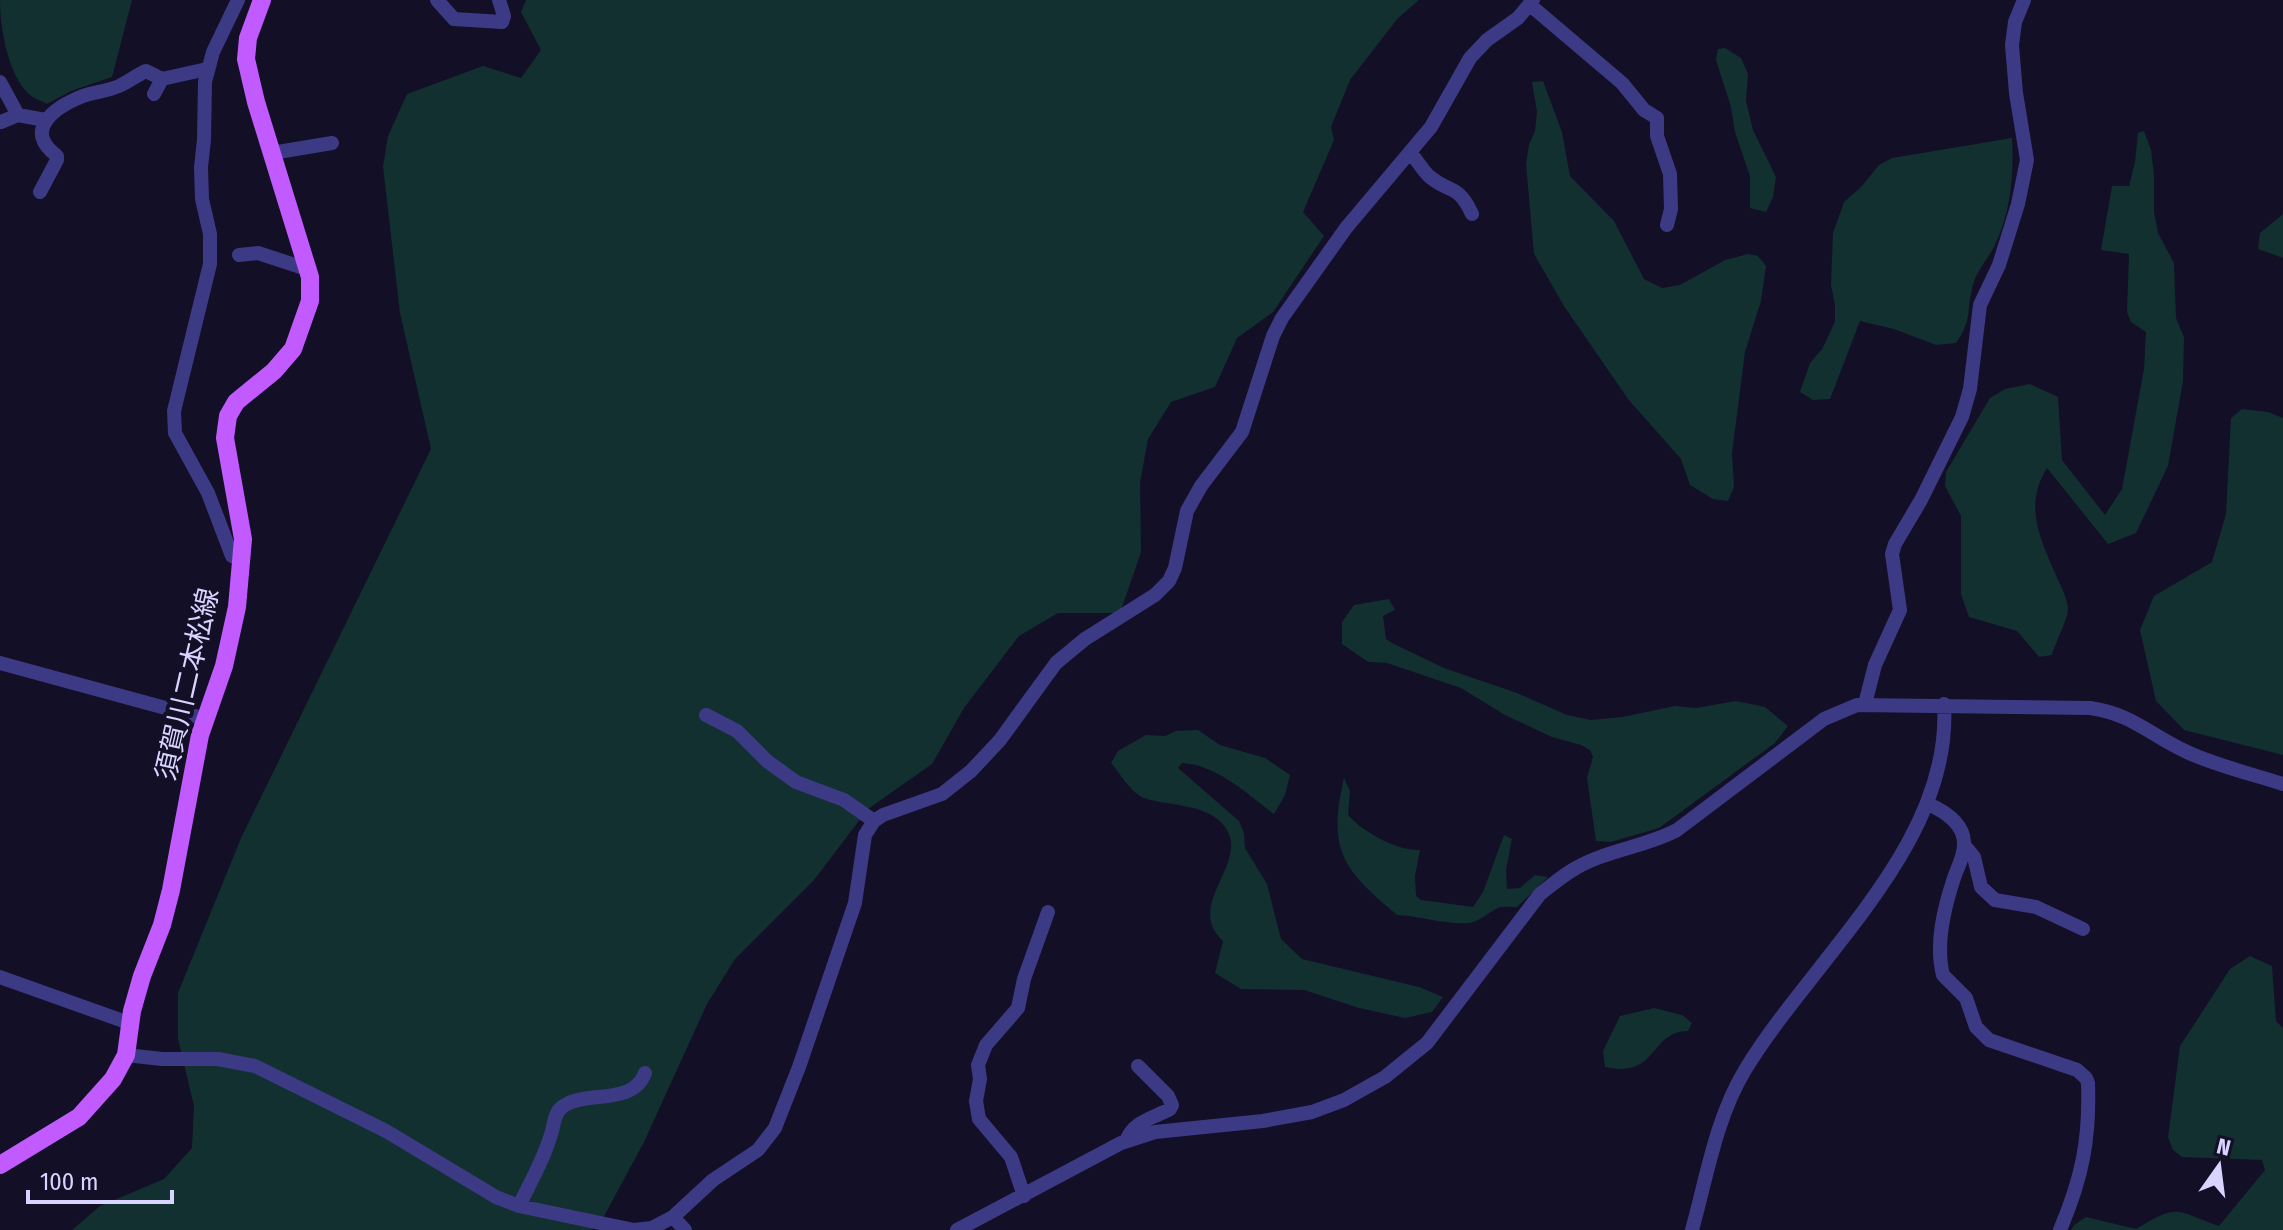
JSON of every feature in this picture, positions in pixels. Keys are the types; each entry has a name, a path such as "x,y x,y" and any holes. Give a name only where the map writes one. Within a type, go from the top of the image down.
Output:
{"main road":[{"name":"須賀川二本松線","path":"0,1165 79,1117 113,1079 126,1055 129,1023 168,902 197,749 231,639 243,539 225,438 228,416 236,402 274,371 293,349 311,297 307,269 246,59 248,38 262,0"}],"street":[{"path":"238,0 219,36 207,69 203,94 202,199 210,234 210,264 174,411 175,433 208,493 232,556 242,560"},
{"path":"437,0 454,19 502,22 504,16 499,0"},
{"path":"1865,704 1875,665 1900,610 1892,554 1895,544 1921,500 1962,417 1970,389 1980,305 1999,265 2018,204 2027,160 2012,45 2015,22 2024,0"},
{"path":"126,1055 162,1059 218,1059 255,1066 386,1131 496,1197 519,1206 634,1230 652,1228 673,1217 713,1180 758,1150 775,1128 855,903 865,835 874,821 947,791 988,755 1056,663 1085,639 1164,588 1175,568 1184,519 1193,498 1231,449 1248,420 1277,326 1346,228 1431,127 1470,58 1487,40 1518,18 1532,2 1622,83 1638,105 1657,118 1657,136 1670,174 1671,209 1667,225"},
{"path":"40,192 57,160 57,156 41,141 45,120 79,98 118,86 146,71 162,79 207,69"},
{"path":"154,94 162,79"},
{"path":"0,82 18,115"},
{"path":"1,122 18,115 45,120"},
{"path":"272,153 332,143"},
{"path":"1410,152 1429,176 1457,189 1472,214"},
{"path":"239,255 258,253 307,269"},
{"path":"0,663 206,719"},
{"path":"957,1230 1126,1141 1155,1132 1263,1121 1312,1112 1344,1100 1385,1077 1427,1043 1540,894 1575,868 1677,830 1838,711 1865,704 2110,710 2152,730 2189,753 2283,784"},
{"path":"1692,1230 1713,1147 1739,1081 1784,1014 1896,864 1928,804 1943,741 1944,704"},
{"path":"706,715 737,731 767,761 796,782 844,800 874,821"},
{"path":"1928,804 1948,814 1958,827 1964,845 1974,857 1981,887 1995,900 2036,907 2083,929"},
{"path":"1964,845 1948,897 1941,934 1943,975 1966,998 1976,1027 1989,1040 2077,1070 2088,1083 2085,1156 2060,1230"},
{"path":"1024,1196 1011,1157 979,1119 976,1101 980,1079 978,1065 986,1045 1018,1008 1024,979 1048,912"},
{"path":"0,977 129,1023"},
{"path":"1126,1141 1130,1130 1136,1125 1172,1105 1168,1096 1138,1066"},
{"path":"519,1206 546,1151 555,1116 561,1108 595,1097 626,1092 642,1080 645,1073"},
{"path":"673,1217 685,1230"}],"green space":[{"path":"0,0 132,0 112,77 71,91 47,104 32,96 22,87 11,64"},
{"path":"526,0 1419,0 1398,18 1350,80 1331,127 1334,140 1303,212 1324,236 1273,312 1237,338 1215,387 1171,402 1148,439 1140,483 1141,552 1120,613 1058,613 1019,636 964,708 932,764 868,809 814,880 735,959 707,1004 644,1142 603,1218 592,1230 72,1230 100,1206 164,1179 192,1148 194,1106 178,1039 178,993 241,838 431,449 400,313 383,167 388,136 407,94 483,66 521,78 541,50 521,12"},
{"path":"1725,48 1741,58 1748,74 1746,101 1753,130 1776,177 1773,197 1766,212 1750,208 1750,176 1716,60 1718,49"},
{"path":"1543,81 1562,132 1570,176 1614,221 1644,279 1662,288 1680,285 1725,260 1748,254 1758,256 1766,266 1761,301 1745,352 1732,453 1734,487 1728,501 1713,499 1690,485 1681,459 1628,399 1564,306 1534,254 1526,164 1537,112 1532,82"},
{"path":"2144,131 2151,150 2158,233 2174,263 2176,318 2184,337 2183,381 2168,466 2136,533 2108,544 2047,468 2036,495 2036,520 2068,609 2052,655 2039,657 2017,631 1969,617 1961,594 1961,516 1945,486 1946,472 1990,398 2005,389 2030,384 2058,397 2062,460 2105,515 2122,489 2144,369 2146,332 2131,322 2127,312 2129,254 2101,250 2112,186 2129,186 2138,133"},
{"path":"2012,138 2012,180 2008,207 1994,247 1975,280 1967,321 1956,343 1936,345 1894,329 1860,321 1830,399 1813,400 1800,392 1810,363 1822,349 1835,322 1831,285 1833,233 1844,202 1879,165 1892,158"},
{"path":"2283,214 2283,258 2258,249 2260,233"},
{"path":"2242,409 2268,412 2283,418 2283,755 2184,730 2156,701 2140,630 2154,596 2212,562 2226,514 2231,418"},
{"path":"1389,599 1395,610 1383,616 1386,639 1392,643 1444,668 1517,693 1567,715 1591,720 1675,706 1696,708 1736,701 1765,707 1788,726 1775,743 1659,828 1611,842 1596,841 1587,778 1593,757 1590,750 1552,737 1505,715 1461,688 1387,663 1368,662 1342,644 1342,622 1354,605"},
{"path":"1198,730 1220,745 1265,758 1290,775 1285,795 1274,814 1207,769 1182,763 1178,768 1239,821 1245,848 1267,884 1281,939 1302,959 1419,987 1443,997 1432,1012 1405,1018 1359,1008 1304,990 1241,989 1215,973 1223,941 1213,928 1210,914 1212,900 1229,859 1231,845 1228,832 1221,822 1201,810 1139,796 1111,763 1118,751 1146,735 1165,736 1176,731"},
{"path":"1344,778 1350,791 1348,815 1354,821 1391,844 1420,850 1415,876 1416,896 1421,900 1473,907 1483,892 1504,835 1512,839 1506,870 1507,889 1520,888 1535,875 1548,877 1517,907 1500,907 1473,922 1451,923 1397,915 1352,871 1344,857 1338,824"},
{"path":"2250,956 2272,966 2276,1021 2283,1028 2283,1230 2071,1230 2086,1217 2136,1229 2169,1212 2184,1213 2219,1226 2265,1170 2262,1160 2182,1157 2173,1150 2168,1137 2180,1046 2230,969"},
{"path":"1654,1008 1682,1015 1692,1023 1688,1031 1666,1038 1645,1061 1635,1066 1622,1069 1605,1067 1603,1051 1620,1016"}]}
